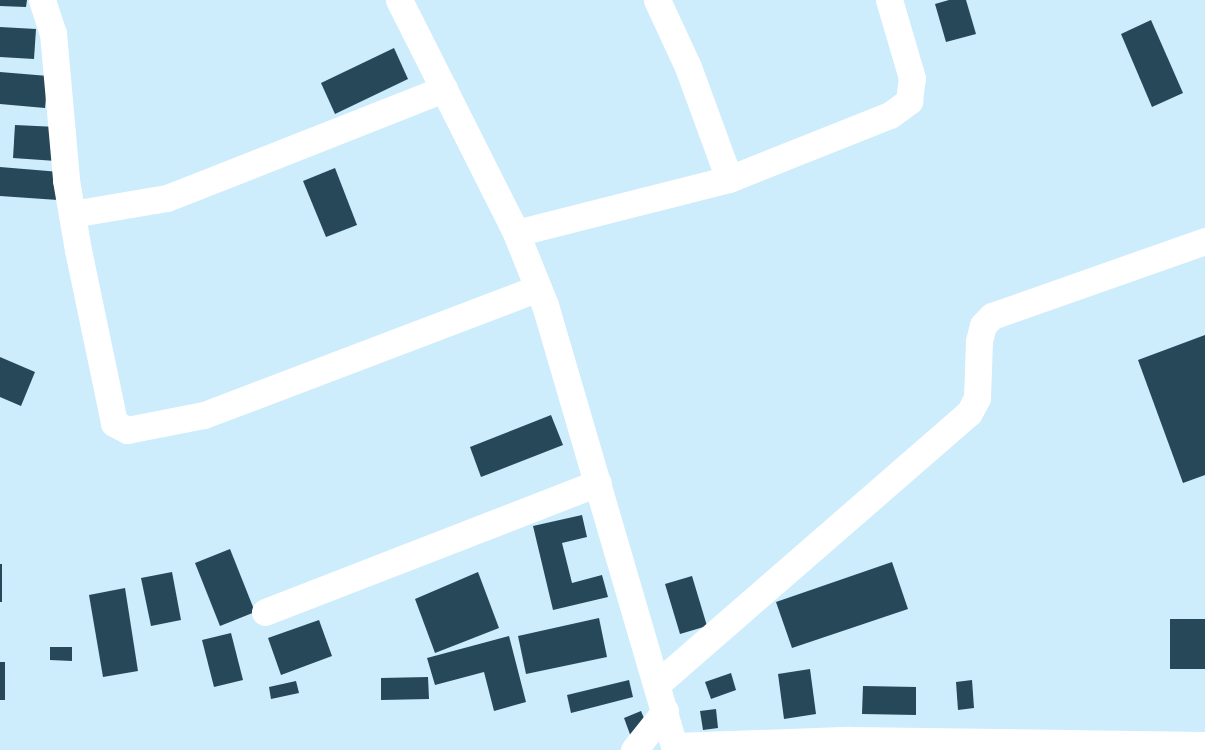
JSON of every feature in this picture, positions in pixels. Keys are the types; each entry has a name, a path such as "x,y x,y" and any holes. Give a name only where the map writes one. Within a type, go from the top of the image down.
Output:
{"street":[{"path":"42,0 53,33 72,214 110,415 114,423 127,430 204,415 538,288"},
{"path":"399,0 516,233 538,288 598,483 674,748 850,740 1205,745"},
{"path":"657,0 688,67 729,179"},
{"path":"516,233 729,179 890,115 909,101 912,78 890,0"},
{"path":"72,214 167,198 444,89"},
{"path":"657,684 969,413 977,398 979,341 983,325 993,316 1205,241"},
{"path":"265,612 598,483"},
{"path":"634,750 665,711"}],"building":[{"path":"0,0 27,0 26,7 0,6"},
{"path":"949,0 966,0 976,34 946,42 935,4"},
{"path":"1151,20 1183,93 1152,107 1121,34"},
{"path":"0,27 36,29 34,59 0,57"},
{"path":"394,48 408,79 335,114 321,83"},
{"path":"0,72 48,76 45,108 0,104"},
{"path":"15,125 57,127 56,161 13,158"},
{"path":"0,167 60,172 58,200 0,196"},
{"path":"335,168 357,225 326,237 303,181"},
{"path":"1205,335 1205,475 1183,483 1138,360"},
{"path":"0,357 35,372 21,406 0,397"},
{"path":"551,415 563,445 481,477 470,447"},
{"path":"582,515 587,537 562,543 572,583 602,575 608,597 553,610 533,526"},
{"path":"230,549 255,612 220,626 195,563"},
{"path":"892,562 908,609 792,648 776,602"},
{"path":"0,564 2,564 2,602 0,602"},
{"path":"172,572 181,620 151,626 141,578"},
{"path":"478,572 499,628 435,653 415,599"},
{"path":"692,576 707,626 680,634 665,584"},
{"path":"125,588 138,671 103,677 89,595"},
{"path":"599,618 607,657 526,674 518,636"},
{"path":"1170,619 1205,619 1205,669 1170,669"},
{"path":"319,620 332,656 281,675 268,638"},
{"path":"231,633 243,680 214,687 202,640"},
{"path":"509,636 526,702 494,711 484,672 435,685 427,658"},
{"path":"50,647 72,647 72,661 50,660"},
{"path":"0,662 5,662 5,700 0,700"},
{"path":"810,669 816,714 784,719 778,674"},
{"path":"731,673 736,690 711,699 705,682"},
{"path":"428,677 429,699 381,700 381,678"},
{"path":"629,680 633,697 571,713 567,695"},
{"path":"972,680 974,708 958,710 956,682"},
{"path":"296,681 299,693 271,699 269,687"},
{"path":"863,686 916,687 916,715 862,714"},
{"path":"716,709 718,728 703,730 700,711"},
{"path":"641,711 649,730 631,737 624,718"}]}
